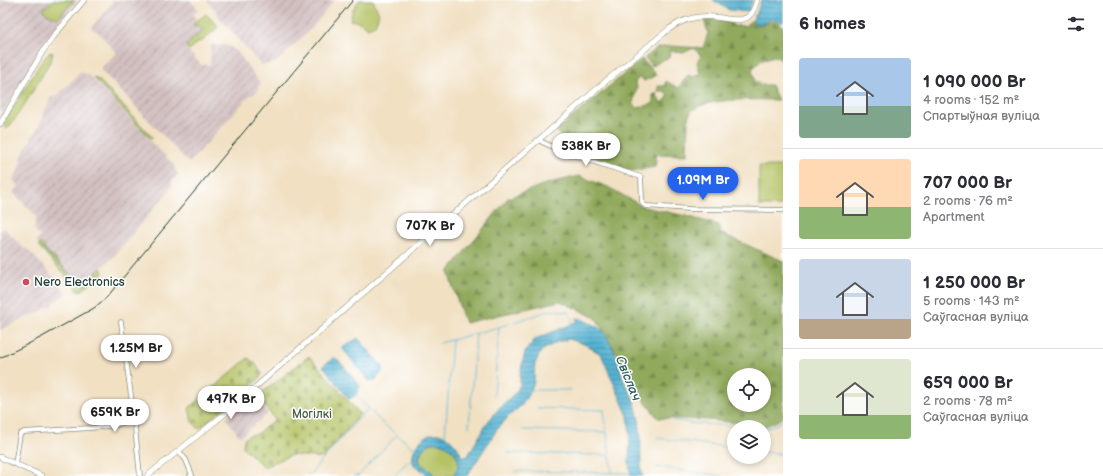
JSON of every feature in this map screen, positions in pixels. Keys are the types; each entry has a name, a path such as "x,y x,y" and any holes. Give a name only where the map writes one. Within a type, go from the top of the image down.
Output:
{"main road":[{"path":"0,124 43,51 84,0"},
{"path":"148,474 201,434 606,81 674,25 686,19 697,17 715,16 734,20 744,19 752,12 757,0"},
{"path":"0,456 42,476"}],"street":[{"path":"538,140 563,152 641,177 642,201 646,206 715,210 783,210"},
{"path":"121,322 140,476"},
{"path":"15,464 20,434 24,432 117,425 134,418"},
{"path":"178,451 186,460 192,475 190,476"},
{"path":"148,474 156,476"}],"shaded area":[{"path":"0,0 78,0 58,23 0,118"},
{"path":"114,0 190,0 199,10 193,14 208,32 187,49 201,65 210,65 211,45 230,46 238,53 261,84 258,87 259,89 253,95 251,94 189,163 100,69 117,53 99,33 91,28"},
{"path":"207,0 334,0 311,29 276,63 261,65 217,15 218,14"},
{"path":"83,72 86,75 88,74 94,80 173,164 178,175 171,182 172,187 114,256 79,288 36,241 40,237 33,228 35,226 36,216 13,192 19,186 13,180 21,165 20,163 23,153 44,117 43,115 51,97 56,97 79,74"},
{"path":"4,228 56,279 51,285 53,286 57,282 67,293 54,302 53,306 0,330 0,231"},
{"path":"254,395 268,413 240,437 226,418"}],"green space":[{"path":"54,0 74,0 58,18 47,14 43,9"},
{"path":"359,0 373,0 379,14 375,25 368,28 359,22 350,20 353,10"},
{"path":"206,14 218,26 201,42 200,41 189,50 186,46 203,30 198,25 194,27 193,24"},
{"path":"712,19 731,23 734,26 748,26 748,23 752,20 752,22 757,25 771,21 780,23 783,26 783,61 774,56 762,60 752,69 755,82 763,85 771,85 778,100 729,100 704,105 694,109 688,118 687,155 657,154 655,167 631,171 570,152 567,143 556,131 642,59 657,75 644,81 640,77 635,82 637,87 633,103 637,108 653,104 653,95 656,93 661,104 668,97 665,91 658,91 658,86 664,86 666,81 678,88 688,75 693,77 700,74 697,62 701,56 694,48 683,53 670,50 669,58 662,60 653,66 645,58 657,48 669,46 703,48 708,33 704,20"},
{"path":"50,52 53,53 51,60 22,109 6,129 3,124 41,62"},
{"path":"93,77 100,81 153,138 151,139"},
{"path":"759,166 783,166 783,206 759,206"},
{"path":"579,176 608,187 644,207 719,225 720,233 783,261 783,418 771,424 771,420 727,420 727,422 658,418 645,402 596,318 560,301 465,323 448,272 508,198 545,184"},
{"path":"41,243 52,257 51,254 77,281 53,257 76,283 83,276 87,281 101,268 103,273 83,290 77,291 76,288 81,290 99,273 80,289 77,288 38,246 39,245 59,266 39,244"},
{"name":"Могілкі","path":"309,356 360,414 323,458 292,455 264,467 243,447 244,439 250,435 257,434 275,420 258,396"},
{"path":"248,358 255,363 262,374 260,378 199,429 192,422 189,408"},
{"path":"437,442 452,450 457,457 458,466 452,476 434,476 433,473 420,463 419,459 421,452 426,446"}],"water":[{"path":"713,0 753,0 749,12 729,10"},
{"path":"761,0 783,0 783,22 771,19 764,23 758,24 753,21 754,15 756,15"},
{"path":"576,318 595,325 603,331 611,344 637,411 641,436 641,465 643,476 631,476 629,463 630,434 628,416 601,354 584,344 569,339 557,342 541,351 535,364 534,382 531,390 522,405 508,417 496,431 467,476 452,476 458,466 457,458 449,447 442,444 435,443 428,445 423,450 419,459 422,464 433,473 434,476 427,476 426,473 414,465 413,454 415,449 424,438 431,434 443,435 454,444 462,457 467,457 487,423 501,406 515,393 520,385 520,374 525,352 535,339 577,322"},
{"path":"358,338 383,367 383,371 374,381 369,381 342,348"},
{"path":"334,357 341,363 360,386 356,395 349,399 323,366"}],"waterway":[{"path":"440,343 499,327 551,310 569,312 572,318 571,325"},
{"path":"494,396 499,327"},
{"path":"469,427 476,334"},
{"path":"445,437 452,340"},
{"path":"531,390 571,390"},
{"path":"356,395 381,422 415,449"},
{"path":"308,476 368,408"},
{"path":"537,408 604,410 612,473"},
{"path":"673,420 727,426"},
{"path":"771,427 783,421"},
{"path":"523,430 606,432"},
{"path":"358,476 396,436"},
{"path":"657,438 727,447"},
{"path":"508,453 609,455"},
{"path":"771,453 783,454"},
{"path":"394,476 407,462 413,461"},
{"path":"657,467 722,476"},
{"path":"515,471 631,473"},
{"path":"353,476 358,476"}],"railway":[{"path":"0,358 94,308 107,297 353,0"}],"place":[{"name":"Nero Electronics","path":"26,282"}],"water label":[{"name":"Свіслач","path":"629,378"}]}
